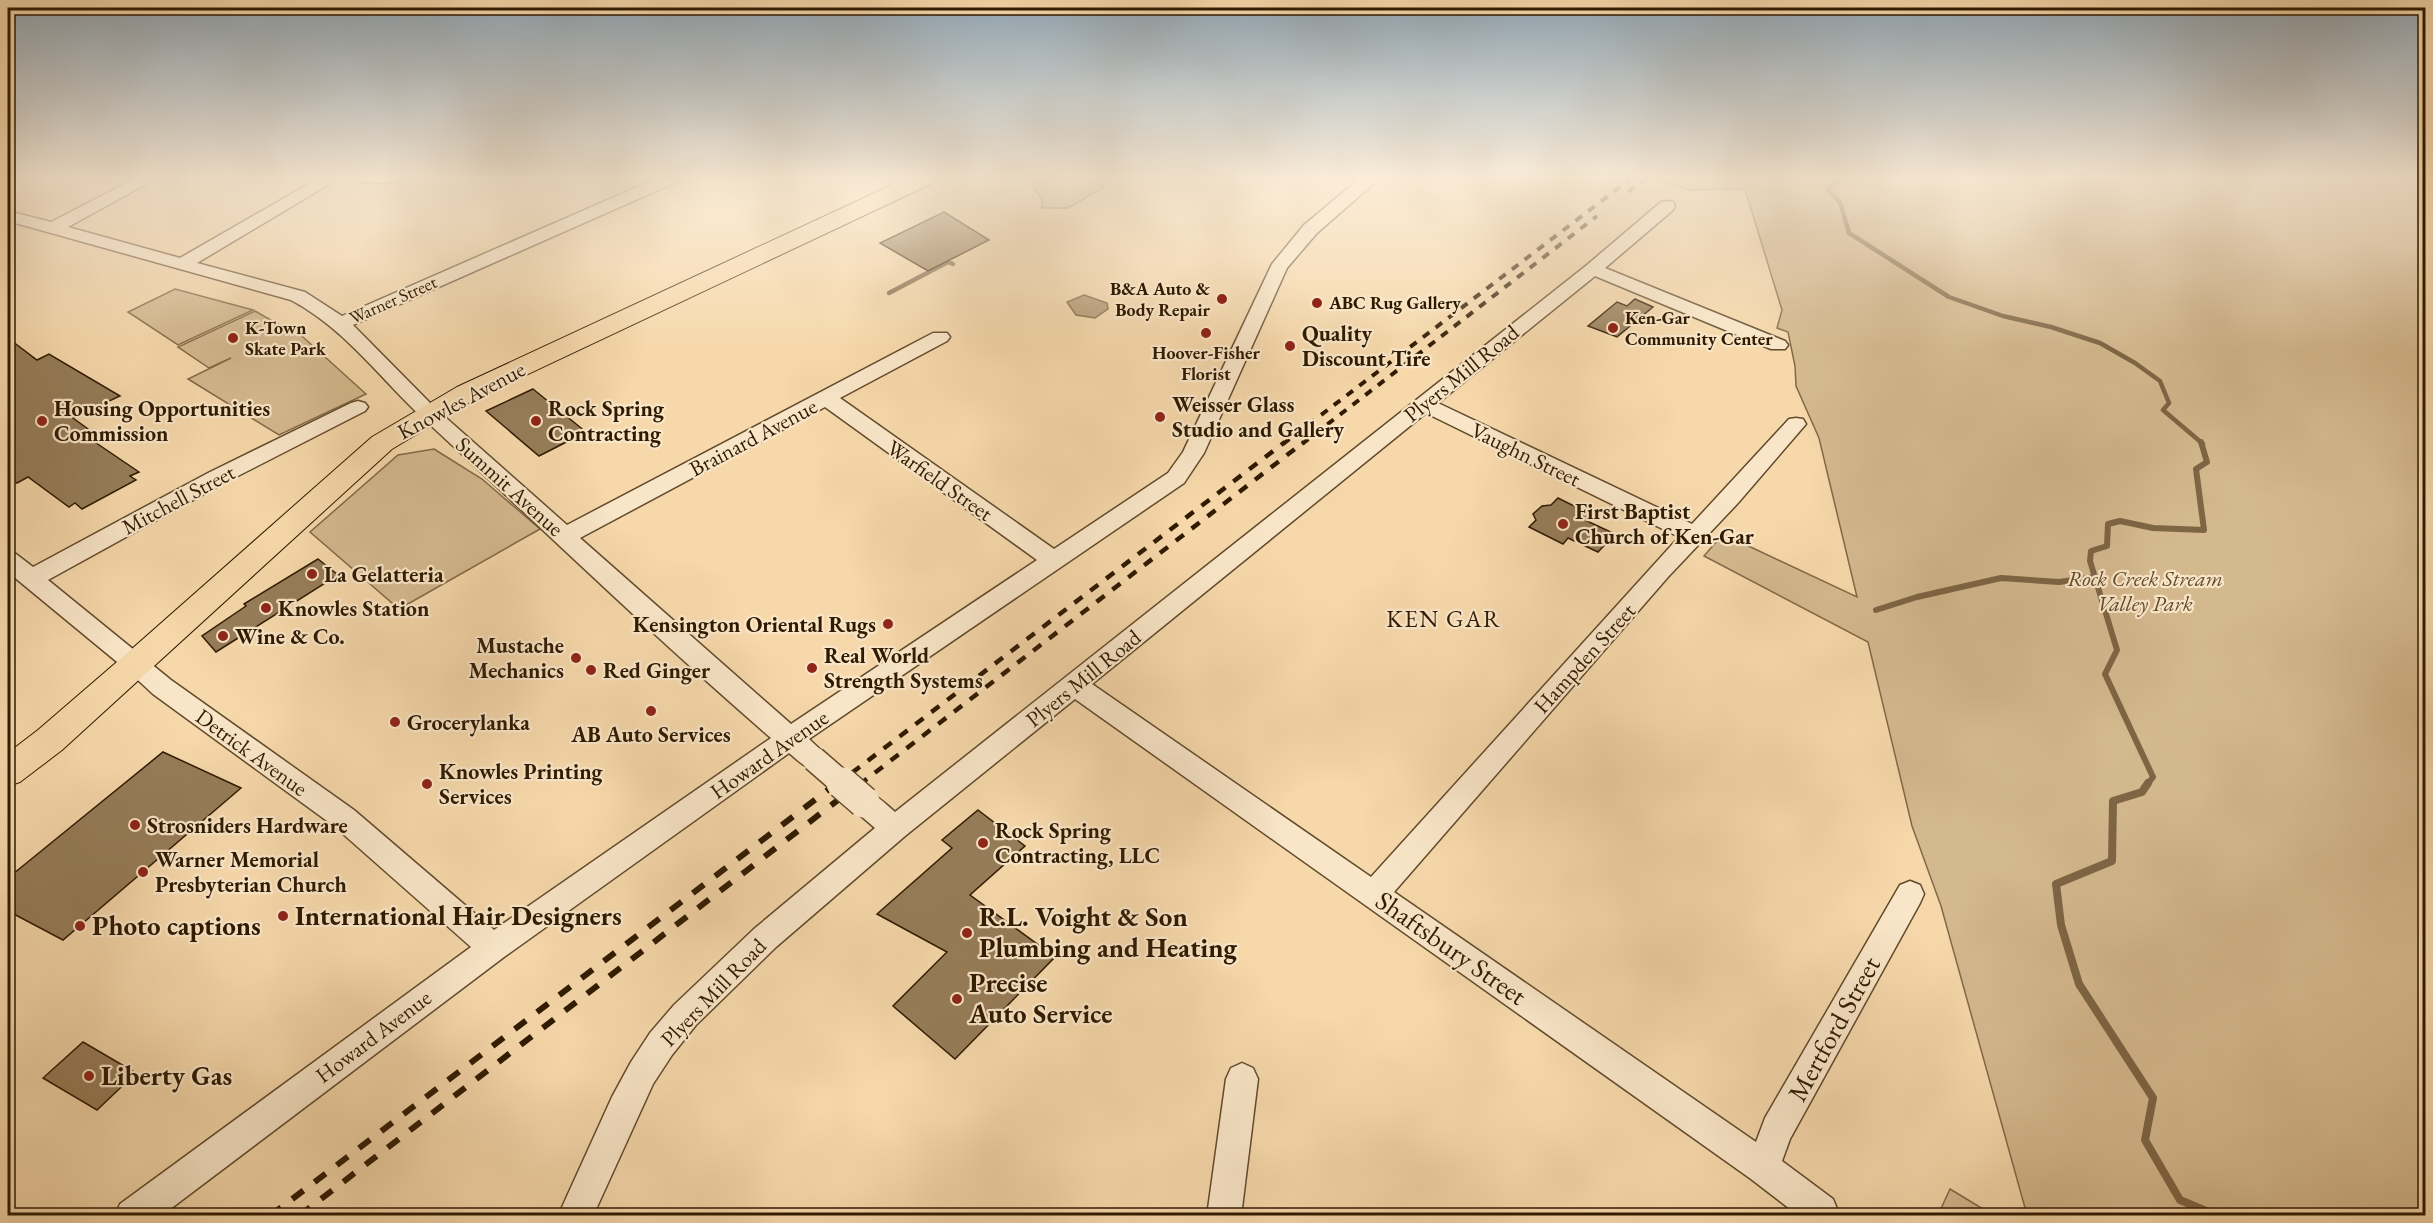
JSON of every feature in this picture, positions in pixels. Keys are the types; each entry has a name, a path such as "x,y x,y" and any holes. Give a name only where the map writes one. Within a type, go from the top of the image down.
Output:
{"main road":[{"name":"Knowles Avenue","path":"8,772 50,740 137,664 382,443 429,413 805,234"}],"street":[{"name":"Summit Avenue","path":"75,234 298,296 320,307 342,323 416,396 429,413 755,709 895,828"},
{"path":"182,264 234,234"},
{"name":"Warner Street","path":"342,323 545,234"},
{"name":"Howard Avenue","path":"132,1215 493,948 791,738 1176,478 1192,453 1278,268 1303,234"},
{"name":"Plyers Mill Road","path":"575,1215 642,1073 685,1015 765,938 895,828 1633,234"},
{"path":"1593,268 1778,345"},
{"name":"Brainard Avenue","path":"565,536 940,337"},
{"name":"Warfield Street","path":"826,398 1054,561"},
{"name":"Vaughn Street","path":"1423,404 1695,535"},
{"name":"Mitchell Street","path":"32,579 216,478 358,407"},
{"name":"Hampden Street","path":"1374,894 1796,424"},
{"name":"Detrick Avenue","path":"8,560 137,664 162,687 344,818 493,948"},
{"name":"Shaftsbury Street","path":"1074,685 1763,1167 1821,1211 1823,1215"},
{"name":"Mertford Street","path":"1763,1167 1777,1130 1910,894"},
{"path":"1224,1215 1242,1079"}],"green space":[{"name":"Rock Creek Stream Valley Park","path":"1759,234 2425,234 2425,1215 2027,1215 1941,906 1912,826 1868,642 1704,556 1723,534 1857,597 1819,438 1796,386 1795,366 1788,332 1777,328 1782,310"},
{"path":"175,289 253,310 178,345 128,312"},
{"path":"255,311 288,330 293,328 366,394 279,435 188,379 231,358 209,368 178,347"},
{"path":"434,449 482,479 540,529 399,609 310,532 398,455"},
{"path":"1950,1189 1993,1215 1938,1215"}],"shaded area":[{"path":"1084,295 1107,303 1108,309 1095,318 1076,315 1067,302"}],"building":[{"path":"898,234 979,234 989,240 928,271 880,243"},
{"path":"1635,299 1653,307 1617,337 1588,326 1617,302 1627,306"},
{"name":"Housing Opportunities Commission","path":"8,338 37,360 49,354 120,396 73,418 88,429 80,432 139,472 130,476 136,480 82,509 75,503 69,507 28,477 17,483 8,476"},
{"name":"Rock Spring Contracting","path":"533,389 586,432 539,456 486,411"},
{"name":"First Baptist Church of Ken-Gar","path":"1558,498 1592,515 1587,521 1615,534 1598,552 1568,538 1563,544 1529,527 1536,520 1533,514 1542,506 1551,505"},
{"name":"Knowles Station","path":"318,559 338,575 216,652 202,636 246,606 244,604"},
{"name":"Strosniders Hardware","path":"163,752 241,788 63,940 8,911 8,878"},
{"path":"978,810 1025,846 970,895 1055,957 955,1059 893,1006 947,952 877,914 952,848 942,840"},
{"name":"Liberty Gas","path":"83,1042 136,1073 97,1110 43,1078"}],"waterway":[{"path":"1851,234 1949,297 2003,316 2051,327 2100,343 2135,363 2160,381 2169,403 2163,410 2201,442"},
{"path":"889,293 948,262 953,264"},
{"path":"2095,577 2090,561 2091,551 2107,546 2108,524 2120,521 2153,528 2204,530 2196,469 2207,462 2201,442"},
{"path":"1876,610 1917,597 2001,578 2059,582 2095,577"},
{"path":"2095,577 2117,650 2105,674 2153,777 2147,785"},
{"path":"2148,783 2142,792 2113,801 2112,861 2056,884 2061,925 2079,984 2153,1098 2145,1140 2180,1200 2218,1216"}],"railway":[{"path":"1283,444 1558,234"},
{"path":"1302,444 1574,234"},
{"path":"836,785 1285,442"},
{"path":"859,785 1304,442"},
{"path":"270,1216 837,783"},
{"path":"299,1216 860,783"}],"place":[{"name":"B&A Auto & Body Repair","path":"1222,299"},
{"name":"ABC Rug Gallery","path":"1317,303"},
{"name":"Ken-Gar Community Center","path":"1613,328"},
{"name":"Hoover-Fisher Florist","path":"1206,333"},
{"name":"K-Town Skate Park","path":"233,338"},
{"name":"Quality Discount Tire","path":"1290,346"},
{"name":"Weisser Glass Studio and Gallery","path":"1160,417"},
{"name":"Housing Opportunities Commission","path":"42,421"},
{"name":"Rock Spring Contracting","path":"536,421"},
{"name":"First Baptist Church of Ken-Gar","path":"1563,524"},
{"name":"La Gelatteria","path":"312,574"},
{"name":"Knowles Station","path":"266,608"},
{"name":"Kensington Oriental Rugs","path":"888,624"},
{"name":"Wine & Co.","path":"223,636"},
{"name":"Mustache Mechanics","path":"576,658"},
{"name":"Real World Strength Systems","path":"812,668"},
{"name":"Red Ginger","path":"591,670"},
{"name":"AB Auto Services","path":"651,711"},
{"name":"Grocerylanka","path":"395,722"},
{"name":"Knowles Printing Services","path":"427,784"},
{"name":"Strosniders Hardware","path":"135,825"},
{"name":"Rock Spring Contracting, LLC","path":"983,843"},
{"name":"Warner Memorial Presbyterian Church","path":"143,872"},
{"name":"International Hair Designers","path":"283,916"},
{"name":"Photo captions","path":"80,926"},
{"name":"R.L. Voight & Son Plumbing and Heating","path":"967,933"},
{"name":"Precise Auto Service","path":"957,999"},
{"name":"Liberty Gas","path":"89,1076"}],"district":[{"name":"KEN GAR","path":"1444,619"}]}
